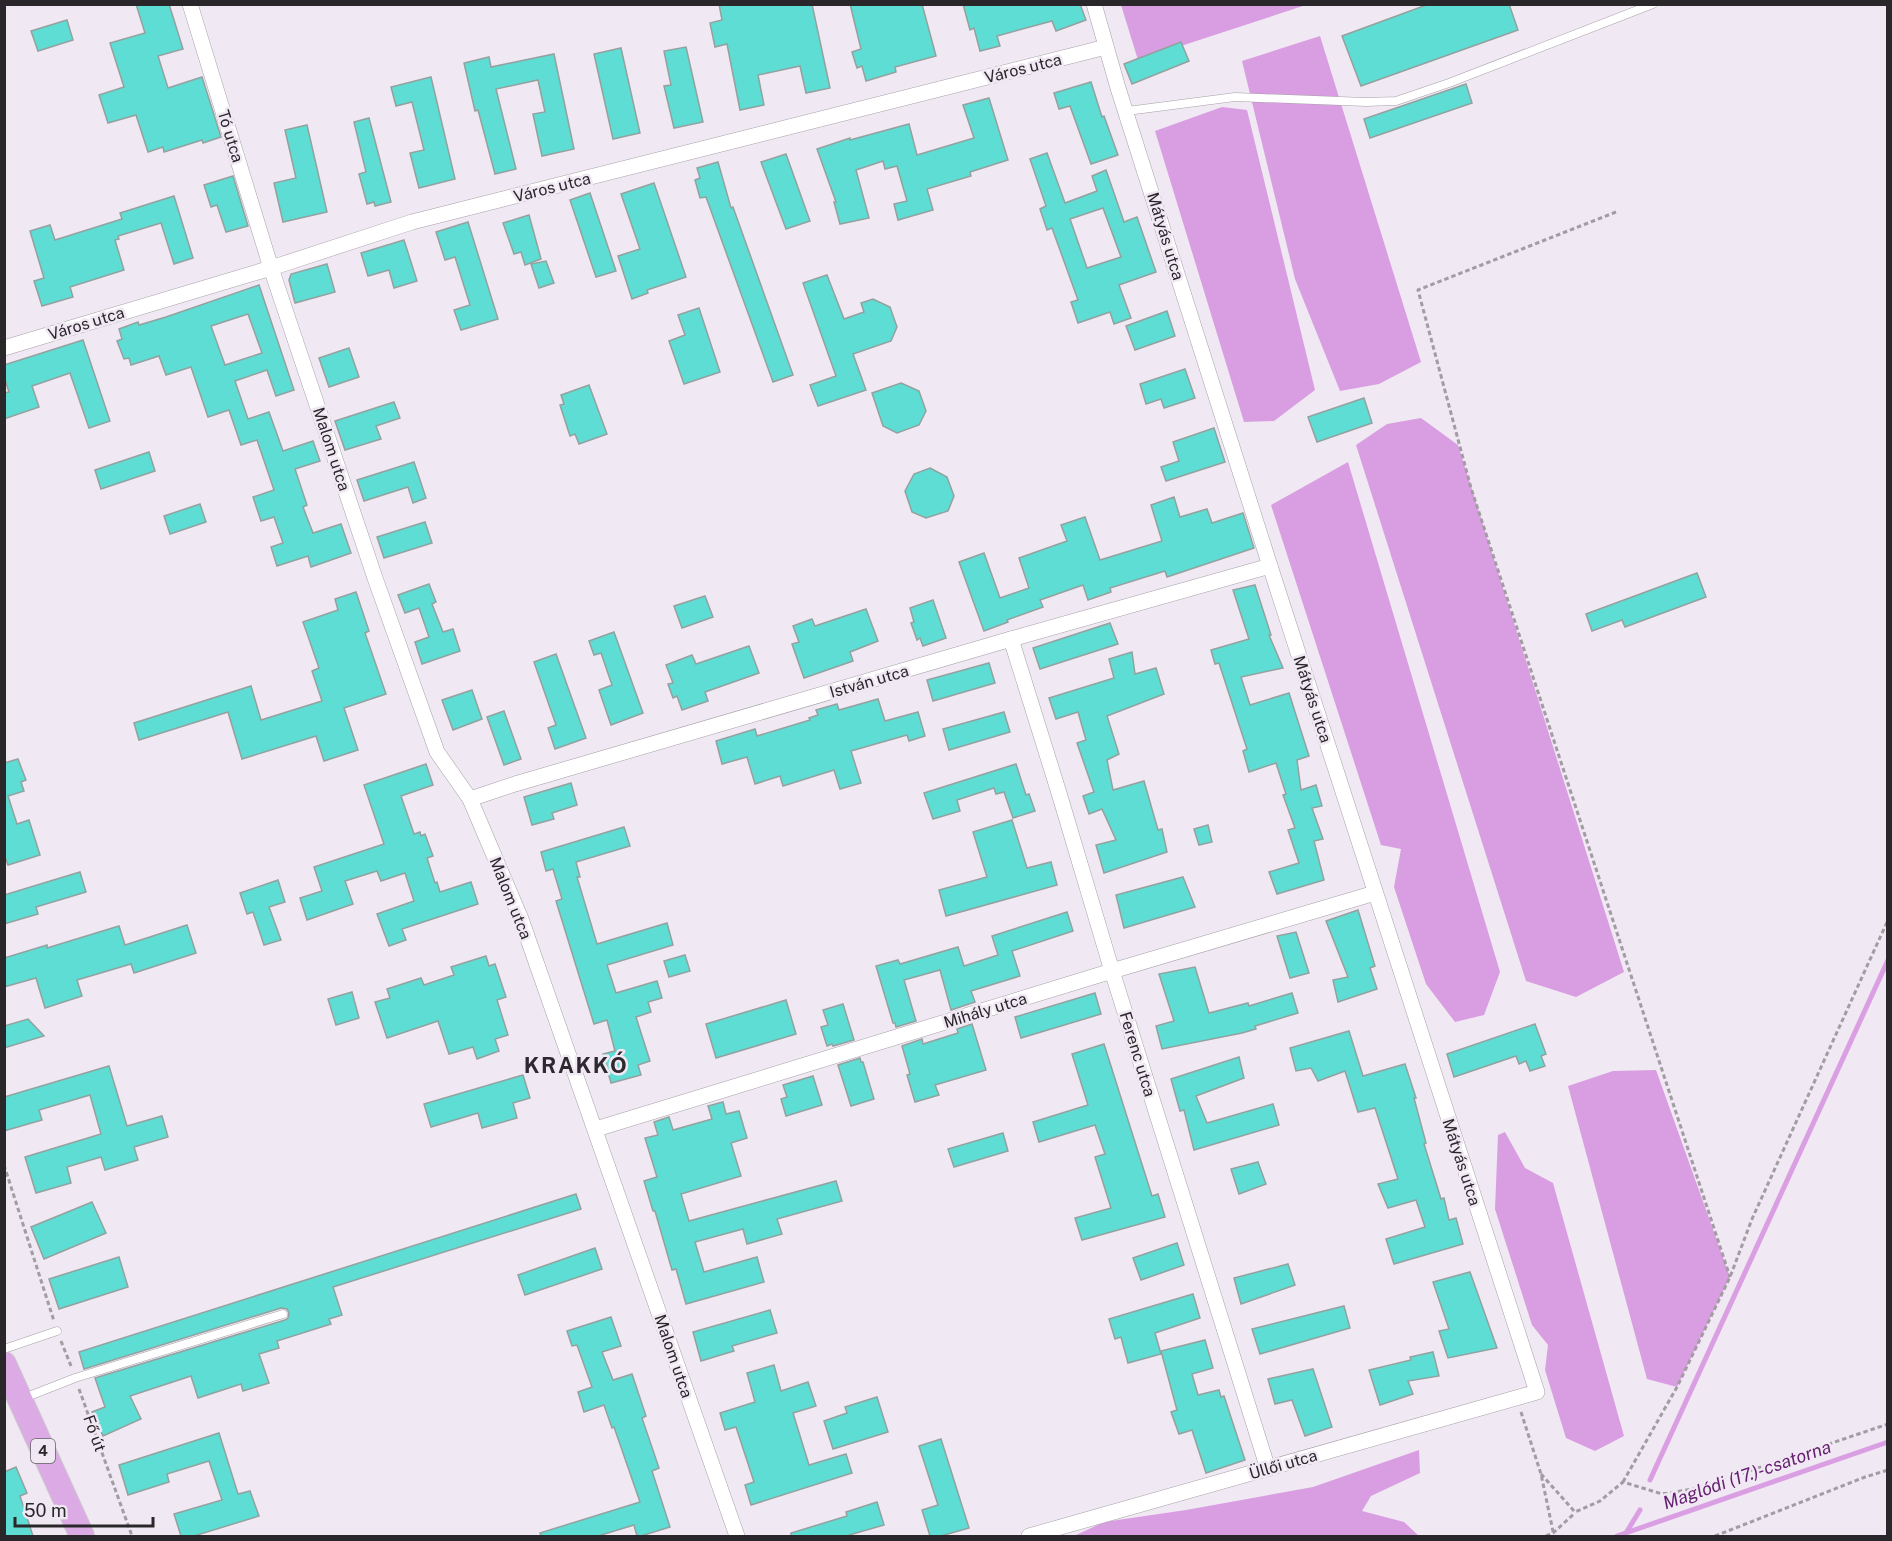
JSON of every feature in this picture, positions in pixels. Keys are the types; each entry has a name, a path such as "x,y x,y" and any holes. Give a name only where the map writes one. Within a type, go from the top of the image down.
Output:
{"main road":[{"name":"4","path":"4,1364 82,1536"}],"street":[{"name":"Tó utca","path":"190,4 271,268"},
{"name":"Mátyás utca","path":"1094,4 1270,566 1537,1392"},
{"name":"Város utca","path":"4,348 271,268 412,222 1106,47"},
{"name":"Malom utca","path":"271,268 375,578 437,752 470,799 521,919 736,1536"},
{"name":"István utca","path":"470,799 1011,639 1270,566"},
{"name":"Ferenc utca","path":"1011,639 1268,1469"},
{"name":"Mihály utca","path":"596,1129 1375,893"},
{"name":"Üllői utca","path":"1029,1536 1537,1392"}],"lane":[{"path":"1126,111 1235,97 1396,101 1653,4"},
{"path":"20,1399 75,1378 283,1314"},
{"path":"4,1349 57,1331"}],"path":[{"path":"1616,212 1418,290 1471,489 1730,1278"},
{"path":"1546,1536 1553,1535 1575,1512 1600,1501 1623,1482 1677,1387 1730,1278 1752,1219 1887,920"},
{"name":"Fő út","path":"4,1165 57,1331 132,1536"},
{"path":"1517,1398 1541,1474 1553,1535"},
{"path":"1623,1482 1662,1494 1699,1488 1887,1424"},
{"path":"1715,1536 1887,1470"},
{"path":"1541,1474 1575,1512"}],"shaded area":[{"path":"1121,5 1306,5 1138,60"},
{"path":"1320,36 1421,362 1379,384 1340,391 1295,279 1242,61"},
{"path":"1222,107 1247,110 1315,390 1274,421 1244,422 1155,131"},
{"path":"1421,418 1458,445 1624,972 1576,997 1526,981 1356,445 1387,424"},
{"path":"1348,462 1500,972 1484,1015 1455,1022 1426,984 1394,887 1401,849 1381,845 1271,505"},
{"path":"1656,1070 1730,1277 1677,1387 1647,1379 1568,1086 1613,1071"},
{"path":"1505,1132 1525,1168 1553,1183 1624,1436 1595,1451 1566,1438 1545,1370 1548,1345 1532,1325 1495,1209 1498,1135"},
{"path":"1419,1450 1420,1473 1371,1496 1362,1511 1404,1522 1419,1536 1074,1536 1104,1522 1313,1487"}],"building":[{"path":"136,4 169,4 183,49 158,56 168,88 202,77 221,137 203,143 202,140 164,152 163,147 148,152 136,115 108,123 99,95 124,87 110,43 145,33"},
{"path":"719,4 812,4 830,88 806,93 800,66 758,75 764,105 740,110 727,44 715,47 710,23 722,20"},
{"path":"850,4 922,4 936,56 895,67 896,72 866,81 862,66 857,68 852,52 861,49"},
{"path":"963,4 1080,4 1086,20 1056,31 1052,21 997,36 1000,46 980,51 974,28 970,30"},
{"path":"1429,4 1509,4 1518,30 1361,86 1342,36"},
{"path":"67,20 73,40 38,51 31,31"},
{"path":"1181,42 1189,61 1132,84 1124,64"},
{"path":"686,47 703,122 674,128 664,86 671,85 664,51"},
{"path":"621,48 640,133 613,139 594,54"},
{"path":"554,54 574,149 542,156 533,114 545,112 538,80 496,89 516,169 495,174 478,110 475,111 464,63 489,57 491,67"},
{"path":"431,77 455,179 419,188 410,153 424,150 412,102 396,106 391,87"},
{"path":"1091,82 1102,117 1104,116 1118,155 1091,164 1070,106 1059,109 1054,93"},
{"path":"1466,84 1472,103 1370,138 1364,119"},
{"path":"989,98 1008,160 970,172 971,176 927,189 933,210 898,220 894,204 907,201 897,166 885,169 883,161 856,170 869,218 840,224 834,202 836,202 817,149 850,138 850,140 909,124 917,155 974,138 963,105"},
{"path":"369,118 391,202 375,206 374,202 367,204 359,174 366,172 354,122"},
{"path":"307,125 327,212 283,222 274,183 296,178 285,130"},
{"path":"1047,153 1065,203 1097,191 1092,176 1106,170 1124,222 1137,217 1156,272 1119,285 1131,318 1114,324 1110,312 1078,323 1071,302 1078,300 1052,228 1047,230 1040,209 1046,206 1030,159","holes":["1103,208 1121,257 1087,268 1070,219"]},
{"path":"786,154 810,221 786,229 761,162"},
{"path":"718,162 731,208 733,207 793,375 773,382 706,197 700,198 695,180 700,178 697,168"},
{"path":"233,176 248,226 226,232 217,205 211,207 204,185"},
{"path":"654,183 686,277 647,290 648,293 632,299 618,256 640,249 621,194"},
{"path":"590,193 616,271 596,277 570,200"},
{"path":"174,196 193,258 174,264 161,223 118,236 119,239 115,240 124,270 70,287 73,297 42,306 34,281 44,278 30,231 50,225 55,240 122,219 120,213"},
{"path":"529,215 541,259 525,265 521,252 514,254 503,223"},
{"path":"468,222 498,319 461,330 454,310 470,305 455,257 445,260 436,232"},
{"path":"404,240 417,281 394,288 389,270 368,276 361,253"},
{"path":"546,261 554,283 539,288 531,264"},
{"path":"327,264 335,292 295,303 289,280 291,274"},
{"path":"827,275 844,319 864,312 861,303 873,299 890,307 897,327 891,341 853,354 866,390 818,406 810,385 836,376 803,283"},
{"path":"259,285 294,390 276,396 267,370 235,381 248,419 269,412 283,451 313,441 320,461 295,469 307,505 303,507 313,533 341,524 351,553 311,567 308,556 277,566 271,547 283,543 274,517 261,521 253,497 274,490 257,440 241,445 229,410 208,417 191,367 166,375 159,356 131,365 129,358 124,359 117,341 122,339 119,329 138,322 139,325","holes":["248,314 262,353 225,365 211,326"]},
{"path":"699,308 720,372 684,384 669,341 685,335 678,315"},
{"path":"1167,311 1175,336 1135,350 1126,326"},
{"path":"83,340 110,421 89,428 70,373 32,386 39,407 4,419 4,393 9,392 4,377 4,365"},
{"path":"349,348 359,377 329,387 319,358"},
{"path":"1185,369 1195,398 1164,408 1161,399 1146,404 1140,384"},
{"path":"901,383 919,391 926,411 919,425 897,433 883,426 872,393"},
{"path":"589,385 607,434 579,444 575,434 570,436 560,405 564,404 561,395"},
{"path":"1364,398 1372,423 1317,442 1308,417"},
{"path":"394,402 400,418 376,426 381,439 345,450 335,421"},
{"path":"1214,428 1225,462 1166,481 1161,467 1179,461 1173,442"},
{"path":"149,452 155,471 101,489 95,470"},
{"path":"414,462 426,498 413,503 408,487 364,501 357,480"},
{"path":"930,468 947,477 954,496 948,511 926,518 912,512 905,491 914,474"},
{"path":"1174,497 1180,517 1207,509 1212,523 1243,513 1254,548 1167,577 1165,571 1110,588 1111,592 1088,600 1083,585 1040,600 1043,607 984,631 959,562 984,553 1000,598 1029,588 1019,558 1067,541 1061,525 1085,517 1100,560 1162,541 1151,505"},
{"path":"200,504 206,522 170,534 164,516"},
{"path":"425,522 432,543 384,558 377,537"},
{"path":"1697,573 1706,597 1625,627 1622,620 1592,631 1586,614"},
{"path":"429,584 436,602 432,604 443,632 453,629 460,651 422,664 415,642 429,637 419,608 405,613 398,595"},
{"path":"1255,585 1271,635 1269,635 1283,668 1241,677 1250,705 1289,693 1309,756 1297,760 1301,790 1316,785 1322,806 1312,808 1323,839 1314,841 1324,880 1277,894 1269,872 1299,863 1288,830 1295,828 1283,795 1286,794 1276,763 1249,772 1243,751 1247,749 1219,663 1215,664 1211,650 1249,639 1233,590"},
{"path":"356,592 369,631 365,633 386,694 344,708 358,750 324,761 316,736 242,759 228,712 139,740 134,723 251,686 261,720 322,701 312,671 319,668 303,622 338,610 335,599"},
{"path":"705,596 713,617 682,628 674,606"},
{"path":"933,600 946,638 923,646 920,638 917,640 911,623 914,622 910,608"},
{"path":"866,609 878,641 850,652 853,661 804,678 792,644 799,642 793,626 812,619 815,626"},
{"path":"1110,623 1118,644 1040,669 1033,648"},
{"path":"614,632 643,713 611,725 599,690 612,685 601,653 594,655 589,641"},
{"path":"749,646 759,673 705,692 708,701 682,710 677,696 673,698 668,684 673,683 666,665 692,655 696,664"},
{"path":"1132,652 1135,674 1156,668 1164,694 1107,716 1119,754 1107,760 1113,790 1144,781 1158,830 1162,829 1167,852 1104,873 1096,845 1116,840 1102,809 1089,814 1083,796 1094,792 1077,743 1086,740 1078,712 1056,719 1049,698 1114,678 1109,659"},
{"path":"556,654 586,738 555,749 548,728 556,725 534,662"},
{"path":"989,663 995,683 933,701 927,680"},
{"path":"472,690 482,719 453,730 442,700"},
{"path":"878,699 885,721 918,712 925,736 909,741 907,735 851,751 861,783 840,789 834,770 783,786 780,776 755,784 747,757 722,764 716,741 755,729 757,736 810,720 809,718 818,715 816,710 837,704 839,710"},
{"path":"504,711 521,759 504,765 487,717"},
{"path":"1004,712 1010,732 949,750 943,729"},
{"path":"18,759 26,780 21,782 24,791 8,796 17,824 29,820 40,855 8,865 4,854 4,763"},
{"path":"426,764 433,785 401,796 414,834 420,832 421,836 425,834 433,856 427,858 440,892 471,882 478,904 402,929 406,940 389,946 377,914 414,901 405,873 381,881 377,871 345,881 353,904 307,920 300,898 322,891 314,867 384,844 364,785"},
{"path":"1016,764 1026,795 1029,794 1035,811 1013,818 1004,792 996,794 994,788 957,800 960,811 933,819 924,793"},
{"path":"571,783 577,805 552,813 554,819 532,825 524,797"},
{"path":"1012,820 1027,868 1051,862 1057,885 946,916 939,890 987,877 973,832"},
{"path":"1208,825 1212,842 1199,845 1194,829"},
{"path":"624,827 630,846 576,862 580,877 577,877 597,944 667,923 673,945 607,965 616,993 657,981 662,998 648,1002 651,1012 636,1017 650,1061 638,1065 641,1075 611,1083 603,1054 615,1051 607,1020 594,1024 556,901 562,899 553,869 546,871 541,852"},
{"path":"80,872 86,892 36,907 38,914 4,924 4,895"},
{"path":"1183,877 1195,907 1124,928 1116,895"},
{"path":"278,880 285,902 269,907 281,940 264,945 253,912 247,914 240,893"},
{"path":"1358,910 1375,966 1370,968 1377,989 1338,1002 1333,980 1348,977 1326,921"},
{"path":"1067,912 1073,931 1012,951 1020,976 971,991 975,1002 951,1010 940,970 904,980 916,1021 896,1027 893,1023 876,966 898,960 900,964 958,947 964,966 998,955 992,936"},
{"path":"187,925 196,953 134,973 131,964 77,980 82,996 45,1008 36,978 4,987 4,958 47,945 47,948 119,926 125,945"},
{"path":"1296,932 1309,973 1290,978 1277,936"},
{"path":"685,955 690,971 669,977 664,961"},
{"path":"486,956 489,966 495,964 506,997 497,1000 508,1035 495,1039 499,1051 477,1059 473,1047 449,1054 438,1021 387,1038 375,1002 390,998 387,989 421,978 424,985 454,975 451,967"},
{"path":"1195,967 1209,1013 1248,1003 1249,1006 1292,993 1298,1013 1255,1026 1256,1029 1242,1033 1162,1049 1156,1026 1174,1021 1159,974"},
{"path":"352,992 359,1018 336,1025 328,999"},
{"path":"1095,993 1101,1014 1021,1038 1015,1017"},
{"path":"786,1000 796,1034 716,1058 706,1024"},
{"path":"843,1004 854,1040 827,1046 821,1027 828,1025 823,1010"},
{"path":"28,1019 44,1036 4,1048 4,1026"},
{"path":"972,1024 986,1070 935,1085 939,1095 915,1102 902,1046 922,1039 923,1044 958,1033 957,1029"},
{"path":"1535,1024 1546,1054 1541,1056 1545,1066 1530,1071 1526,1061 1519,1064 1516,1056 1454,1077 1447,1054"},
{"path":"1349,1031 1363,1076 1405,1064 1416,1098 1414,1098 1426,1143 1424,1144 1441,1199 1444,1198 1449,1220 1456,1218 1463,1244 1394,1264 1386,1239 1425,1227 1416,1200 1388,1208 1378,1184 1398,1179 1375,1108 1358,1112 1345,1071 1318,1081 1311,1068 1296,1071 1290,1048"},
{"path":"1104,1044 1152,1196 1158,1194 1165,1217 1082,1240 1075,1218 1111,1208 1095,1157 1105,1154 1095,1125 1039,1142 1033,1122 1088,1105 1072,1054"},
{"path":"1239,1057 1244,1078 1196,1096 1207,1123 1273,1104 1279,1125 1194,1150 1184,1110 1180,1111 1171,1079"},
{"path":"860,1058 874,1099 851,1106 838,1065"},
{"path":"109,1066 127,1126 162,1116 168,1137 134,1147 138,1160 105,1170 101,1157 67,1167 71,1183 36,1193 25,1157 101,1134 90,1095 39,1110 42,1120 4,1131 4,1097"},
{"path":"523,1075 530,1098 513,1103 517,1118 482,1128 478,1113 431,1127 424,1104"},
{"path":"813,1076 822,1105 786,1116 781,1099 787,1097 783,1085"},
{"path":"723,1102 726,1114 739,1111 747,1138 731,1143 741,1176 681,1194 689,1221 836,1181 842,1201 777,1219 782,1234 747,1244 743,1229 695,1242 704,1272 757,1257 764,1282 686,1304 676,1269 672,1270 644,1181 657,1177 645,1138 658,1135 654,1122 669,1117 673,1130 712,1119 708,1106"},
{"path":"1003,1133 1008,1151 954,1167 948,1149"},
{"path":"1258,1162 1266,1184 1239,1194 1231,1169"},
{"path":"576,1194 581,1209 333,1287 342,1315 329,1319 331,1324 277,1341 279,1348 259,1354 269,1383 243,1391 241,1384 198,1398 191,1376 130,1396 141,1419 103,1436 92,1412 105,1407 95,1378 285,1320 289,1313 287,1309 281,1308 84,1369 79,1352"},
{"path":"92,1202 106,1233 44,1259 31,1227"},
{"path":"1177,1243 1184,1265 1141,1280 1133,1258"},
{"path":"595,1248 602,1269 525,1295 518,1275"},
{"path":"119,1257 128,1287 59,1309 49,1279"},
{"path":"1288,1264 1295,1285 1241,1304 1234,1278"},
{"path":"1470,1272 1497,1348 1448,1358 1439,1331 1449,1329 1433,1282"},
{"path":"1193,1294 1200,1318 1155,1333 1161,1354 1128,1363 1121,1337 1115,1339 1109,1319"},
{"path":"1344,1306 1350,1328 1260,1354 1252,1329"},
{"path":"770,1310 777,1333 732,1346 734,1351 701,1361 693,1332"},
{"path":"611,1317 621,1346 602,1352 613,1380 632,1374 646,1416 642,1418 659,1468 652,1471 670,1527 641,1536 637,1536 634,1525 598,1536 541,1536 540,1533 640,1502 604,1405 584,1412 578,1392 592,1387 577,1345 572,1346 567,1331"},
{"path":"1205,1340 1213,1368 1192,1374 1198,1395 1219,1390 1221,1397 1224,1396 1245,1460 1206,1473 1192,1430 1179,1434 1171,1412 1177,1410 1161,1351"},
{"path":"1433,1352 1439,1376 1408,1381 1413,1394 1380,1405 1369,1370"},
{"path":"774,1365 781,1391 808,1382 816,1406 793,1413 809,1465 846,1454 852,1473 751,1505 745,1485 754,1482 736,1427 725,1430 720,1413 755,1402 747,1373"},
{"path":"1313,1369 1332,1427 1305,1436 1292,1400 1275,1404 1268,1379"},
{"path":"877,1397 888,1432 833,1449 824,1421 847,1413 845,1407"},
{"path":"219,1433 238,1494 250,1491 259,1516 194,1536 181,1536 174,1514 222,1500 209,1461 167,1474 169,1482 128,1495 119,1465"},
{"path":"941,1439 969,1528 941,1536 930,1536 922,1510 938,1505 919,1446"},
{"path":"16,1467 27,1493 20,1496 33,1536 4,1536 4,1472"},
{"path":"877,1502 884,1525 846,1536 791,1536 791,1533 847,1516 846,1512"}],"waterway":[{"path":"1650,1480 1888,960"},
{"name":"Maglódi (17.)-csatorna","path":"1617,1536 1888,1442"},
{"path":"1626,1533 1640,1510"}],"district":[{"name":"KRAKKÓ","path":"576,1065"}]}
